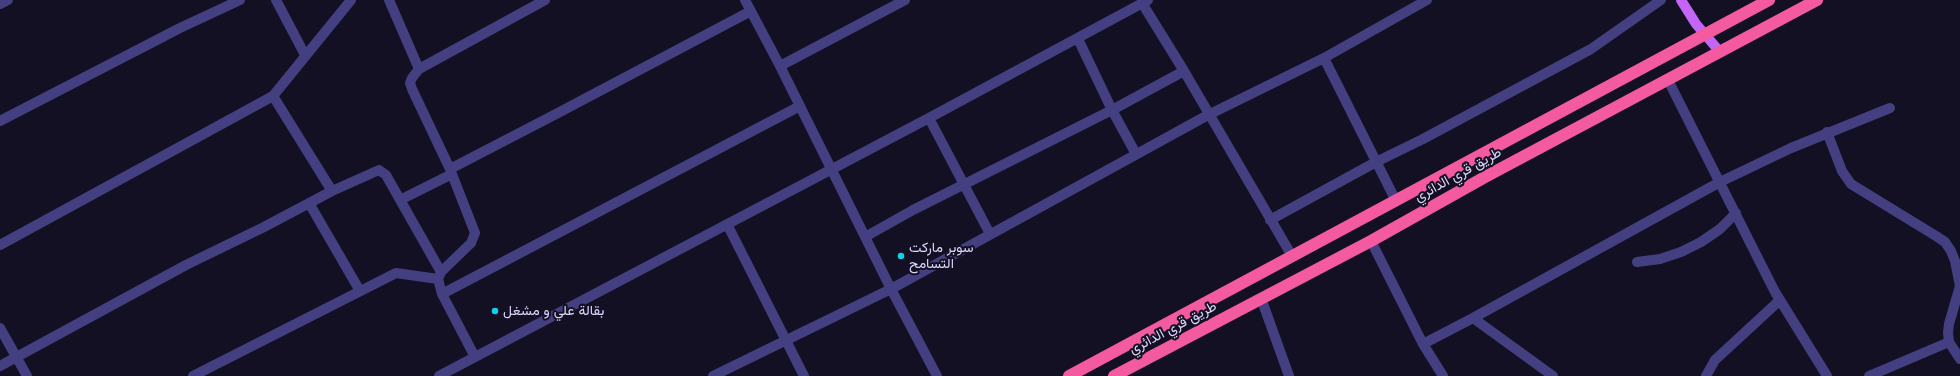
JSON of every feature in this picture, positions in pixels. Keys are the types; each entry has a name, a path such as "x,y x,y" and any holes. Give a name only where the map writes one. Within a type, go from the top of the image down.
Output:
{"highway":[{"name":"طريق قري الدائري","path":"1069,376 1769,0"},
{"name":"طريق قري الدائري","path":"1114,376 1371,241 1485,177 1817,0"}],"main road":[{"path":"1681,0 1704,34 1720,52"}],"street":[{"path":"0,4 8,0"},
{"path":"276,0 305,55"},
{"path":"0,245 273,96 351,0"},
{"path":"389,0 419,69"},
{"path":"440,275 471,243 475,233 451,171 410,83 419,69 545,0"},
{"path":"745,0 780,66 891,289 937,376"},
{"path":"780,66 905,0"},
{"path":"713,376 891,289 1208,115 1324,58 1427,0"},
{"path":"1270,220 1376,162 1423,139 1591,49 1661,0"},
{"path":"0,121 234,1"},
{"path":"439,376 451,373 475,357 929,118 1145,2 1208,115 1292,256"},
{"path":"400,200 451,171 751,11"},
{"path":"1078,38 1112,110 1136,154"},
{"path":"1324,58 1396,200"},
{"path":"865,237 1112,110 1184,71"},
{"path":"1668,80 1780,300 1827,376"},
{"path":"273,96 332,191"},
{"path":"442,294 800,106"},
{"path":"1423,344 1720,182 1827,132 1890,108"},
{"path":"929,118 990,234"},
{"path":"1827,132 1842,171 1851,184 1945,242 1951,251 1955,261 1960,286 1949,324 1949,342 1960,359"},
{"path":"0,366 186,265 332,191 379,170 386,176 400,200 440,275 442,294 475,357"},
{"path":"310,203 360,291"},
{"path":"1637,262 1660,259 1681,252 1701,242 1720,229 1736,213"},
{"path":"727,224 804,376"},
{"path":"1371,241 1423,344 1443,376"},
{"path":"193,376 399,272 440,275"},
{"path":"1261,298 1289,376"},
{"path":"1706,376 1715,360 1780,300"},
{"path":"1473,318 1553,376"},
{"path":"0,328 27,376"},
{"path":"1869,376 1949,342"}],"place":[{"name":"سوبر ماركت التسامح","path":"901,256"},
{"name":"بقالة علي و مشغل","path":"495,311"}]}
